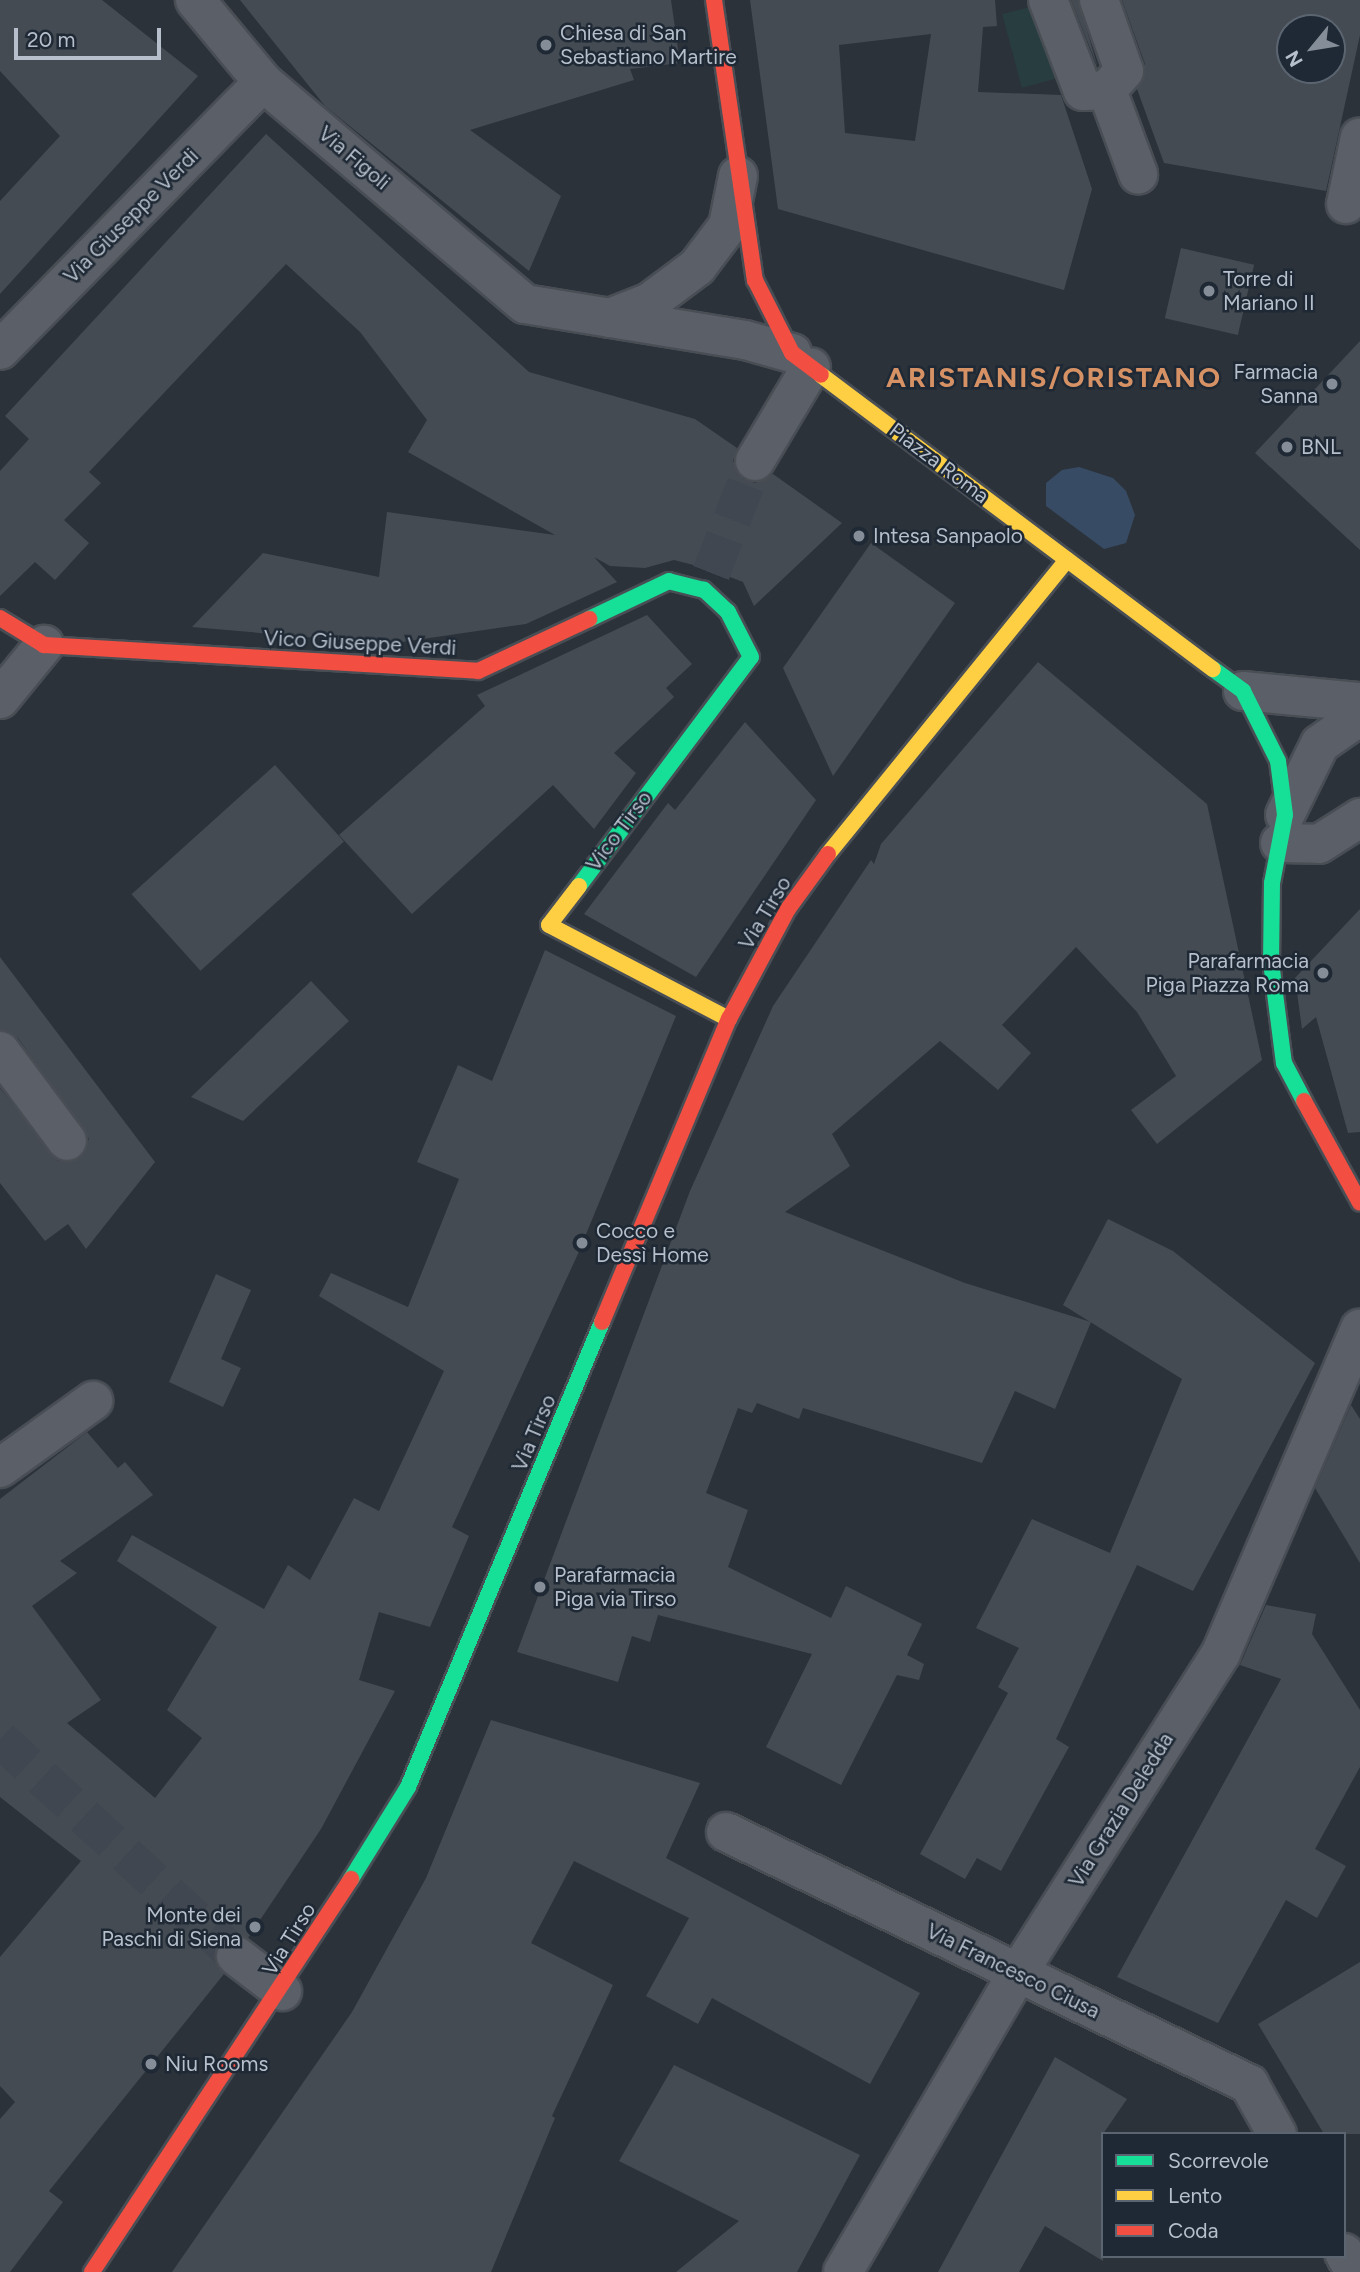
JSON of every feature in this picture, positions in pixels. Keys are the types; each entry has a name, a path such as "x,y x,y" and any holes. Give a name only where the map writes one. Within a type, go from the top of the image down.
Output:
{"street":[{"name":"Via Figoli","path":"195,0 263,82 525,304"},
{"name":"Piazza Roma","path":"714,0 755,280 801,360 1243,691 1278,761 1283,829"},
{"path":"1048,0 1083,91 1107,90 1124,71 1099,0"},
{"name":"Via Giuseppe Verdi","path":"2,344 263,82"},
{"path":"1107,90 1138,174"},
{"path":"1346,204 1360,137"},
{"path":"610,318 650,302 697,267 728,226 739,172"},
{"name":"Piazza Roma","path":"525,304 610,318 801,360"},
{"path":"755,461 801,360"},
{"name":"Via Tirso","path":"92,2272 282,1990 408,1787 729,1019 788,909 868,798 1067,560"},
{"name":"Vico Giuseppe Verdi","path":"0,618 44,645 478,671 669,581 707,581"},
{"name":"Vico Tirso","path":"707,581 728,612 751,657 549,925 729,1019"},
{"path":"0,699 44,645"},
{"path":"1243,691 1360,702"},
{"name":"Piazza Roma","path":"1360,716 1321,744 1283,829 1272,883 1271,962 1284,1063 1360,1203"},
{"path":"1283,829 1319,844 1360,818"},
{"path":"0,1051 67,1141"},
{"name":"Via Grazia Deledda","path":"843,2272 1018,1973 1221,1653 1360,1328"},
{"path":"0,1468 93,1401"},
{"name":"Via Francesco Ciusa","path":"726,1832 1249,2084 1276,2132"},
{"path":"236,1956 282,1990"},
{"path":"1346,2256 1355,2272"}],"green space":[{"path":"1037,5 1057,78 1022,88 1002,14"}],"water":[{"path":"1079,467 1113,478 1126,491 1135,515 1126,543 1104,549 1046,506 1046,483 1062,470"}],"building":[{"path":"0,0 102,0 198,76 0,294 0,201 60,136 0,71"},
{"path":"240,0 671,0 680,63 630,69 634,80 470,130 561,196 529,271 325,106"},
{"path":"750,0 995,0 997,26 983,27 978,92 1061,95 1092,189 1064,290 778,209","holes":["931,34 915,141 845,133 839,45"]},
{"path":"1071,0 1078,0 1098,68"},
{"path":"1122,0 1360,0 1360,35 1326,191 1164,163 1137,89 1145,64"},
{"path":"266,134 529,372 695,419 737,448 733,461 743,479 755,483 773,474 842,523 754,606 743,582 709,569 674,560 645,568 610,566 594,557 617,582 526,624 388,644 192,627 263,553 379,577 387,512 555,535 408,452 427,420 360,332 286,264 89,472 101,483 64,520 89,543 55,580 35,562 0,596 0,471 29,439 5,416"},
{"name":"Torre di Mariano II","path":"1181,248 1254,265 1238,335 1165,318"},
{"path":"1360,341 1360,550 1255,453"},
{"path":"871,543 955,603 833,776 783,668"},
{"path":"647,615 692,664 666,688 674,697 614,753 636,773 594,829 553,785 412,914 339,835 485,706 477,695"},
{"path":"1038,662 1207,804 1262,1060 1157,1144 1131,1110 1176,1076 1137,1012 1076,947 1002,1025 1031,1053 998,1090 940,1041 832,1134 850,1166 785,1212 965,1283 1091,1322 1055,1409 1015,1391 982,1463 803,1408 799,1419 757,1403 752,1413 738,1408 706,1493 748,1510 728,1567 831,1618 846,1586 922,1624 907,1655 924,1664 919,1680 897,1675 841,1785 766,1747 812,1654 658,1615 650,1642 632,1636 618,1682 517,1652 690,1191 773,1006 871,860 874,864 881,844"},
{"path":"745,722 816,800 696,977 584,914 668,803 675,810"},
{"path":"275,765 344,842 200,971 132,894"},
{"path":"1360,909 1360,1132 1348,1133 1316,1017 1302,1029 1295,978"},
{"path":"545,950 676,1016 577,1256 452,1527 469,1536 430,1627 379,1612 359,1680 395,1691 321,1829 248,1938 228,1936 218,1943 216,1964 224,1974 49,2191 63,2202 10,2272 0,2272 0,2119 15,2102 0,2086 0,1957 81,1861 0,1797 0,1499 87,1432 118,1468 125,1462 153,1495 60,1561 77,1573 32,1606 101,1700 67,1723 155,1798 202,1738 167,1710 217,1627 117,1561 132,1535 264,1609 288,1565 310,1580 354,1498 379,1511 444,1371 319,1296 331,1273 408,1307 459,1179 417,1162 458,1065 492,1081"},
{"path":"0,957 155,1162 86,1249 68,1224 45,1241 0,1183 0,1088 58,1161 79,1159 89,1139 18,1038 0,1030"},
{"path":"311,981 349,1021 243,1121 191,1097"},
{"path":"1108,1219 1173,1251 1315,1363 1193,1591 1137,1565 1056,1739 1069,1747 1001,1871 977,1858 965,1879 920,1854 1008,1693 998,1687 1019,1648 976,1628 1032,1519 1110,1553 1182,1379 1063,1305"},
{"path":"216,1274 251,1290 221,1359 241,1368 223,1407 169,1382"},
{"path":"1351,1405 1360,1419 1360,1563 1315,1488"},
{"path":"1266,1605 1316,1614 1312,1634 1360,1710 1360,1767 1315,1849 1346,1866 1317,1918 1286,1900 1218,2023 1117,1977 1281,1679 1240,1665"},
{"path":"491,1720 700,1783 666,1858 920,1993 870,2084 712,1998 698,2024 646,1996 689,1918 574,1861 531,1943 613,1985 552,2116 555,2118 491,2272 172,2272 352,2012 426,1878"},
{"path":"1360,1962 1360,2134 1323,2132 1258,2024"},
{"path":"1055,2057 1127,2099 1104,2132 1101,2132 1103,2261 1045,2226 1019,2272 938,2272"},
{"path":"674,2065 860,2155 797,2272 676,2272 739,2221 619,2161"}],"tunnel":[{"path":"711,573 755,461"},
{"path":"0,1739 236,1956"}],"traffic: fast":[{"path":"579,886 751,657 728,612 704,590 669,581 589,619"},
{"path":"1213,669 1243,691 1278,761 1285,815 1272,883 1271,962 1284,1063 1304,1101"},
{"path":"351,1879 408,1787 602,1322"}],"traffic: slow":[{"path":"821,375 1213,669"},
{"path":"828,854 1067,560"},
{"path":"579,886 549,925 729,1019"}],"traffic: jam":[{"path":"714,0 755,280 792,353 821,375"},
{"path":"0,618 44,645 478,671 589,619"},
{"path":"602,1322 729,1019 788,909 828,854"},
{"path":"1304,1101 1360,1203"},
{"path":"92,2272 351,1879"}],"place":[{"name":"Chiesa di San Sebastiano Martire","path":"546,45"},
{"name":"Torre di Mariano II","path":"1209,291"},
{"name":"Farmacia Sanna","path":"1332,384"},
{"name":"BNL","path":"1287,447"},
{"name":"Intesa Sanpaolo","path":"859,536"},
{"name":"Parafarmacia Piga Piazza Roma","path":"1323,973"},
{"name":"Cocco e Dessì Home","path":"582,1243"},
{"name":"Parafarmacia Piga via Tirso","path":"540,1587"},
{"name":"Monte dei Paschi di Siena","path":"255,1927"},
{"name":"Niu Rooms","path":"151,2064"}],"district":[{"name":"ARISTANIS/ORISTANO","path":"1054,377"}]}
